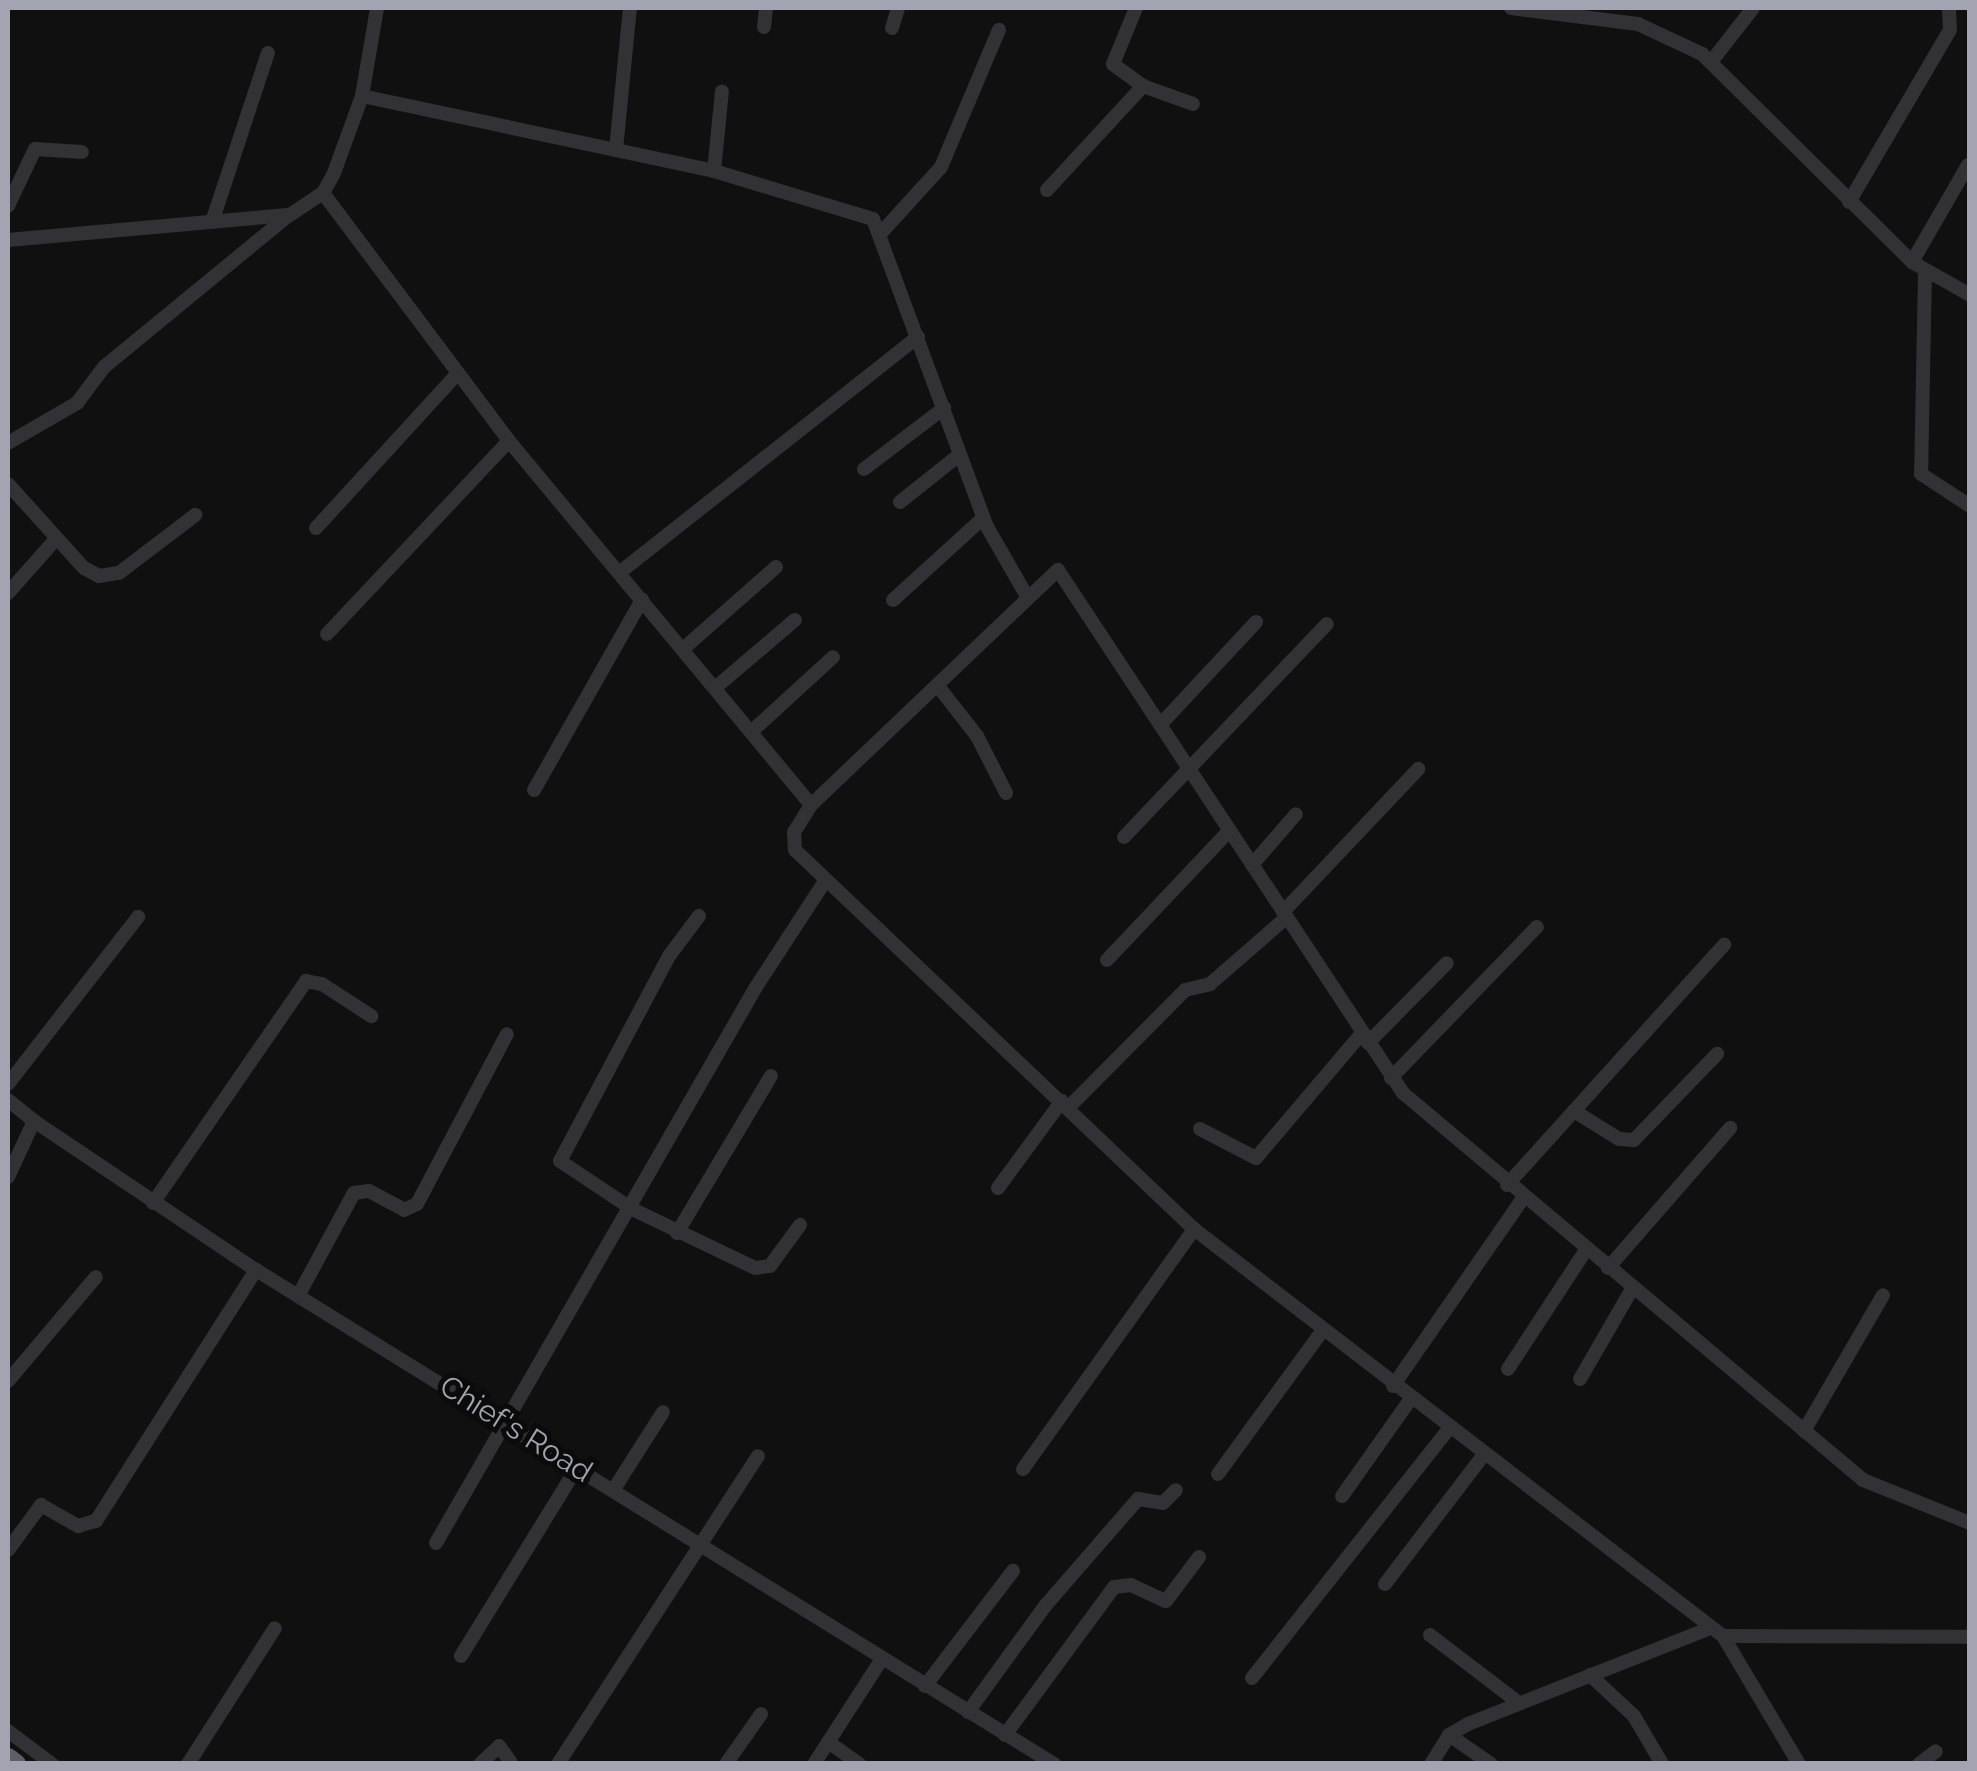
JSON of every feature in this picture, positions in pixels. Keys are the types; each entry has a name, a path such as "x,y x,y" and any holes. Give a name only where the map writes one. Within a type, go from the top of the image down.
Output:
{"highway":[{"path":"8,1758 17,1764"}],"street":[{"path":"8,442 78,402 104,367 290,215 323,193 362,96 377,8"},
{"path":"616,150 630,8"},
{"path":"764,26 766,8"},
{"path":"892,28 898,8"},
{"path":"1136,8 1113,64 1143,86 1193,104"},
{"path":"1511,8 1569,11 1638,24 1711,62 1912,262 1970,296"},
{"path":"1711,62 1752,8"},
{"path":"1849,202 1950,30 1949,8"},
{"path":"880,233 941,166 1000,30"},
{"path":"212,222 268,53"},
{"path":"1047,190 1143,86"},
{"path":"714,171 722,91"},
{"path":"362,96 714,171 862,211 880,233 983,518 1028,598"},
{"path":"8,206 34,149 82,152"},
{"path":"1912,262 1968,164"},
{"path":"323,193 456,375 811,805"},
{"path":"8,240 290,215"},
{"path":"1925,272 1921,474 1970,506"},
{"path":"620,572 918,337"},
{"path":"316,528 456,375"},
{"path":"864,469 944,408"},
{"path":"327,634 509,441"},
{"path":"900,502 959,455"},
{"path":"8,484 90,572 109,576 195,515"},
{"path":"893,600 983,518"},
{"path":"8,593 56,539"},
{"path":"682,649 776,568"},
{"path":"1970,1524 1863,1480 1418,1109 1365,1038 1058,570 811,805 793,842 825,881 1066,1104 1194,1229 1448,1430 1708,1628 1723,1636 1970,1637"},
{"path":"534,790 642,600"},
{"path":"714,688 794,620"},
{"path":"1160,725 1256,622"},
{"path":"1124,838 1328,624"},
{"path":"751,732 834,658"},
{"path":"937,685 977,736 1006,793"},
{"path":"998,1188 1066,1104 1185,990 1210,984 1284,915 1418,768"},
{"path":"1252,865 1296,814"},
{"path":"1107,960 1229,831"},
{"path":"436,1543 632,1210 748,1000 825,881"},
{"path":"699,916 669,956 560,1155 563,1166 677,1233 764,1268 800,1225"},
{"path":"8,1084 138,917"},
{"path":"1392,1078 1537,927"},
{"path":"1507,1184 1724,945"},
{"path":"1200,1128 1256,1158 1365,1038 1447,963"},
{"path":"153,1203 306,982 322,984 372,1016"},
{"path":"298,1296 354,1193 369,1191 404,1210 417,1204 506,1034"},
{"path":"1574,1111 1619,1139 1634,1140 1717,1054"},
{"path":"677,1233 771,1076"},
{"name":"Chief's Road","path":"8,1100 256,1270 1054,1764"},
{"path":"8,1177 34,1121"},
{"path":"1608,1268 1730,1128"},
{"path":"1392,1386 1523,1198"},
{"path":"1023,1468 1194,1229"},
{"path":"1508,1369 1586,1250"},
{"path":"8,1550 41,1505 78,1526 96,1521 256,1270"},
{"path":"8,1381 96,1277"},
{"path":"1580,1379 1632,1289"},
{"path":"1804,1431 1883,1295"},
{"path":"1248,1445 1325,1333"},
{"path":"1218,1474 1325,1333"},
{"path":"1342,1496 1410,1400"},
{"path":"614,1489 663,1412"},
{"path":"1252,1678 1448,1430"},
{"path":"558,1764 758,1456"},
{"path":"1386,1584 1482,1456"},
{"path":"461,1656 578,1466"},
{"path":"968,1712 1046,1606 1138,1498 1163,1503 1176,1490"},
{"path":"1005,1735 1114,1588 1131,1584 1166,1601 1199,1557"},
{"path":"925,1686 1013,1571"},
{"path":"188,1764 276,1628"},
{"path":"1431,1764 1449,1734 1708,1628"},
{"path":"1430,1635 1519,1703"},
{"path":"1723,1636 1799,1764"},
{"path":"814,1764 882,1660"},
{"path":"1590,1675 1634,1716 1662,1764"},
{"path":"726,1764 761,1714"},
{"path":"8,1731 52,1764"},
{"path":"1449,1734 1491,1764"},
{"path":"828,1742 860,1764"},
{"path":"480,1764 490,1748 498,1746 510,1762"},
{"path":"17,1764 32,1748"},
{"path":"1919,1764 1936,1751"}]}
